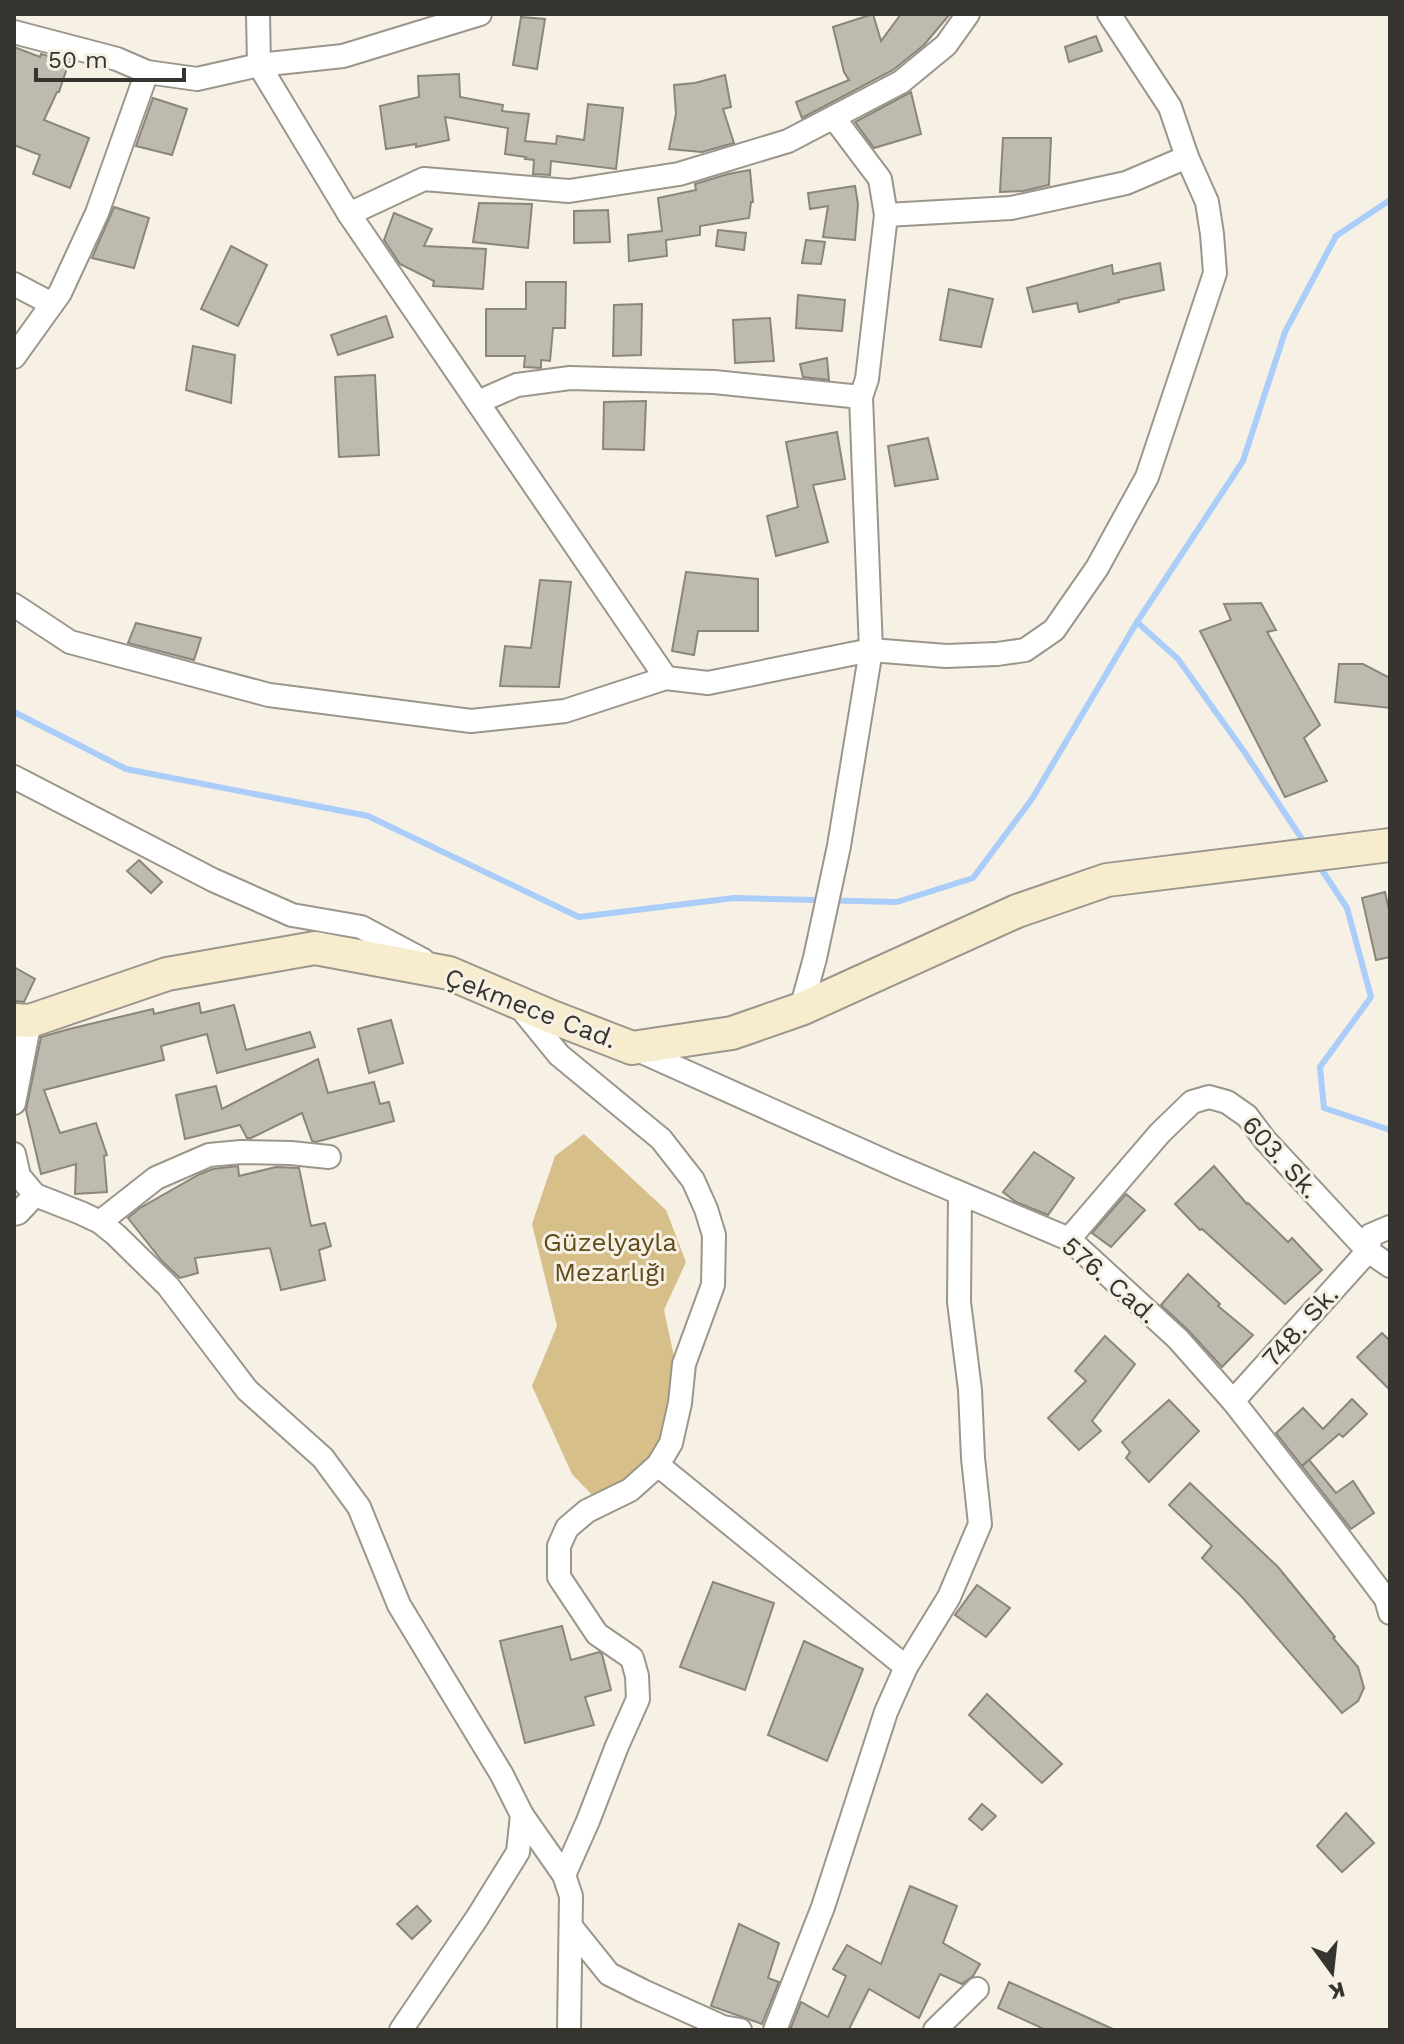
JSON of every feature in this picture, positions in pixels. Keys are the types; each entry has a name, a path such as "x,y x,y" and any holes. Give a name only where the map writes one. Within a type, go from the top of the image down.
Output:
{"street":[{"path":"258,14 259,65 349,214 666,678"},
{"path":"14,32 117,59 147,72 197,79 259,65 343,56 480,14"},
{"path":"349,214 424,179 569,191 679,174 788,141 901,82 946,45 968,14"},
{"path":"14,605 70,642 269,695 471,721 565,711 666,678 708,683 871,650 946,656 1025,650 1054,630 1097,568 1147,477 1215,273 1207,202 1170,107 1109,14"},
{"path":"14,357 60,293 97,213 147,72"},
{"path":"801,1009 839,846 871,650 861,397 867,379 886,215 880,179 834,118"},
{"path":"886,215 1011,208 1126,183 1187,157"},
{"path":"14,284 52,304"},
{"path":"478,402 517,385 570,378 714,382 861,397"},
{"path":"14,777 213,880 292,915 361,927 449,973"},
{"name":"Çekmece Cad.","path":"22,1021 167,974 315,948 449,973 632,1048 732,1033 801,1009 1017,911 1107,880 1386,845"},
{"path":"516,1002 559,1055 661,1139 693,1180 714,1235 713,1285 684,1364 671,1443 658,1465 630,1490 587,1511 567,1528 559,1546 559,1577 597,1634 632,1658 638,1699 564,1875"},
{"path":"14,1103 22,1021"},
{"name":"576. Cad.","path":"632,1048 960,1194 1069,1239 1178,1339 1233,1401 1338,1535 1386,1599 1390,1610"},
{"name":"603. Sk.","path":"1069,1239 1160,1133 1192,1102 1209,1097 1227,1102 1247,1116 1265,1140 1368,1251 1390,1266"},
{"path":"100,1222 156,1178 209,1155 241,1152 329,1157"},
{"path":"14,1154 19,1176 35,1195 100,1222 168,1286 247,1390 323,1458 359,1507 399,1605 502,1775 522,1815 564,1875 571,1896 569,2030"},
{"path":"775,2030 823,1907 886,1712 906,1667 949,1597 980,1524 970,1390 959,1302 960,1194"},
{"path":"14,1214 35,1195"},
{"name":"748. Sk.","path":"1233,1401 1368,1251 1371,1235 1390,1227"},
{"path":"658,1465 906,1667"},
{"path":"401,2030 518,1852 522,1815"},
{"path":"572,1928 609,1974 723,2027 740,2030"},
{"path":"935,2030 977,1989"}],"green space":[{"name":"Güzelyayla Mezarlığı","path":"584,1134 666,1210 686,1262 664,1310 678,1375 663,1460 630,1490 593,1496 572,1474 532,1386 557,1326 532,1224 555,1156"}],"building":[{"path":"873,14 881,41 901,14 950,14 924,45 893,70 802,118 796,102 849,80 844,72 833,27"},
{"path":"521,17 545,19 537,69 513,65"},
{"path":"1096,36 1102,51 1069,62 1065,47"},
{"path":"14,47 40,57 41,54 69,62 59,92 44,120 89,138 70,188 33,174 40,155 14,145"},
{"path":"459,74 460,97 503,105 502,111 529,114 525,141 556,144 557,136 584,140 588,104 623,108 616,169 551,161 550,175 533,174 534,160 505,154 508,128 445,117 449,140 386,149 380,106 419,97 418,76"},
{"path":"725,75 731,107 723,109 734,143 702,152 669,149 676,114 674,85"},
{"path":"911,92 921,134 874,148 855,122"},
{"path":"153,98 187,109 172,155 136,146"},
{"path":"1003,138 1051,138 1049,185 1000,192"},
{"path":"750,170 753,202 749,218 700,226 700,235 666,240 667,256 629,261 628,235 662,231 658,198 696,190 695,184"},
{"path":"855,186 858,204 855,240 823,237 828,206 810,209 808,193"},
{"path":"479,203 532,204 528,248 473,242"},
{"path":"114,207 149,218 134,268 92,258"},
{"path":"608,210 610,242 574,243 574,211"},
{"path":"394,213 432,229 424,246 486,249 483,289 433,286 434,281 400,264 384,240"},
{"path":"718,230 746,233 744,250 716,246"},
{"path":"806,240 825,242 821,264 802,263"},
{"path":"231,246 267,265 238,326 201,309"},
{"path":"1160,263 1164,290 1079,312 1077,303 1033,312 1027,288 1112,265 1113,274"},
{"path":"526,282 566,282 565,328 553,328 550,361 541,360 541,368 524,367 525,356 486,356 486,309 526,309"},
{"path":"949,289 993,299 981,347 940,340"},
{"path":"798,295 845,300 842,331 796,328"},
{"path":"642,304 641,355 613,356 614,305"},
{"path":"386,316 393,337 338,355 331,335"},
{"path":"770,318 774,361 735,363 733,320"},
{"path":"193,346 235,355 231,403 186,390"},
{"path":"827,358 829,380 803,377 800,364"},
{"path":"375,375 379,455 339,457 335,377"},
{"path":"646,401 644,450 603,449 604,402"},
{"path":"837,432 845,479 813,485 828,542 776,556 767,516 798,507 786,442"},
{"path":"928,438 938,479 895,486 888,446"},
{"path":"686,572 758,579 758,631 698,631 694,655 672,651"},
{"path":"540,580 571,582 559,687 500,686 505,646 531,648"},
{"path":"1261,603 1276,630 1267,632 1320,725 1304,738 1327,781 1285,797 1200,631 1231,620 1224,604"},
{"path":"136,623 201,638 194,660 128,643"},
{"path":"1339,664 1363,664 1390,678 1390,708 1335,702"},
{"path":"139,860 162,882 151,893 127,871"},
{"path":"1385,892 1390,914 1390,957 1376,960 1362,898"},
{"path":"14,967 35,979 24,1002 14,1001"},
{"path":"199,1003 201,1013 234,1005 246,1050 310,1032 315,1047 217,1073 207,1034 161,1046 164,1060 44,1090 60,1133 96,1123 107,1155 104,1156 107,1192 75,1194 76,1164 41,1174 26,1110 41,1037 153,1009 154,1014"},
{"path":"391,1020 403,1063 369,1073 358,1029"},
{"path":"318,1059 328,1093 374,1082 380,1104 389,1102 394,1121 316,1142 312,1141 302,1113 251,1138 247,1138 240,1125 185,1139 176,1095 216,1086 222,1109"},
{"path":"1034,1152 1074,1178 1048,1215 1016,1202 1003,1192"},
{"path":"238,1166 239,1176 276,1167 299,1168 311,1226 325,1223 331,1246 319,1250 325,1280 281,1290 270,1248 195,1258 198,1273 180,1278 162,1261 128,1218 200,1174"},
{"path":"1214,1166 1247,1204 1288,1242 1292,1238 1322,1270 1285,1304 1200,1230 1175,1204"},
{"path":"1126,1194 1145,1210 1111,1247 1092,1233"},
{"path":"1188,1274 1220,1304 1218,1306 1253,1335 1222,1367 1161,1305"},
{"path":"1382,1333 1390,1341 1390,1390 1357,1357"},
{"path":"1105,1336 1135,1364 1092,1421 1101,1431 1079,1450 1048,1418 1086,1381 1075,1371"},
{"path":"1352,1399 1367,1414 1343,1437 1339,1434 1302,1466 1276,1433 1303,1408 1323,1429"},
{"path":"1169,1400 1199,1431 1149,1482 1126,1458 1130,1452 1122,1442"},
{"path":"1309,1460 1336,1493 1353,1481 1374,1513 1351,1529 1302,1466"},
{"path":"1190,1483 1278,1567 1358,1667 1364,1688 1358,1701 1342,1713 1242,1597 1202,1558 1212,1546 1169,1505"},
{"path":"713,1582 774,1603 745,1690 680,1667"},
{"path":"977,1585 1010,1608 986,1637 955,1615"},
{"path":"562,1626 571,1660 599,1652 602,1654 611,1690 585,1697 594,1725 525,1743 500,1641"},
{"path":"804,1641 863,1669 827,1761 768,1735"},
{"path":"987,1694 1062,1764 1042,1783 969,1715"},
{"path":"982,1804 996,1816 982,1830 969,1819"},
{"path":"1346,1813 1374,1843 1342,1872 1317,1846"},
{"path":"910,1886 957,1906 943,1943 980,1964 973,1976 962,1984 940,1974 919,2018 869,1989 851,2030 790,2030 801,2002 828,2017 846,1976 833,1969 847,1945 881,1964"},
{"path":"417,1906 431,1921 412,1939 397,1924"},
{"path":"739,1924 779,1943 768,1978 779,1982 762,2024 711,2006"},
{"path":"1009,1982 1115,2030 1046,2030 998,2008"}],"waterway":[{"path":"14,712 126,769 368,816 579,917 734,898 897,902 973,878 1032,799 1137,622 1243,461 1285,332 1336,236 1390,200"},
{"path":"1137,622 1178,659 1306,845"},
{"path":"1318,864 1347,908 1371,997 1320,1067 1324,1108 1390,1130"}]}
